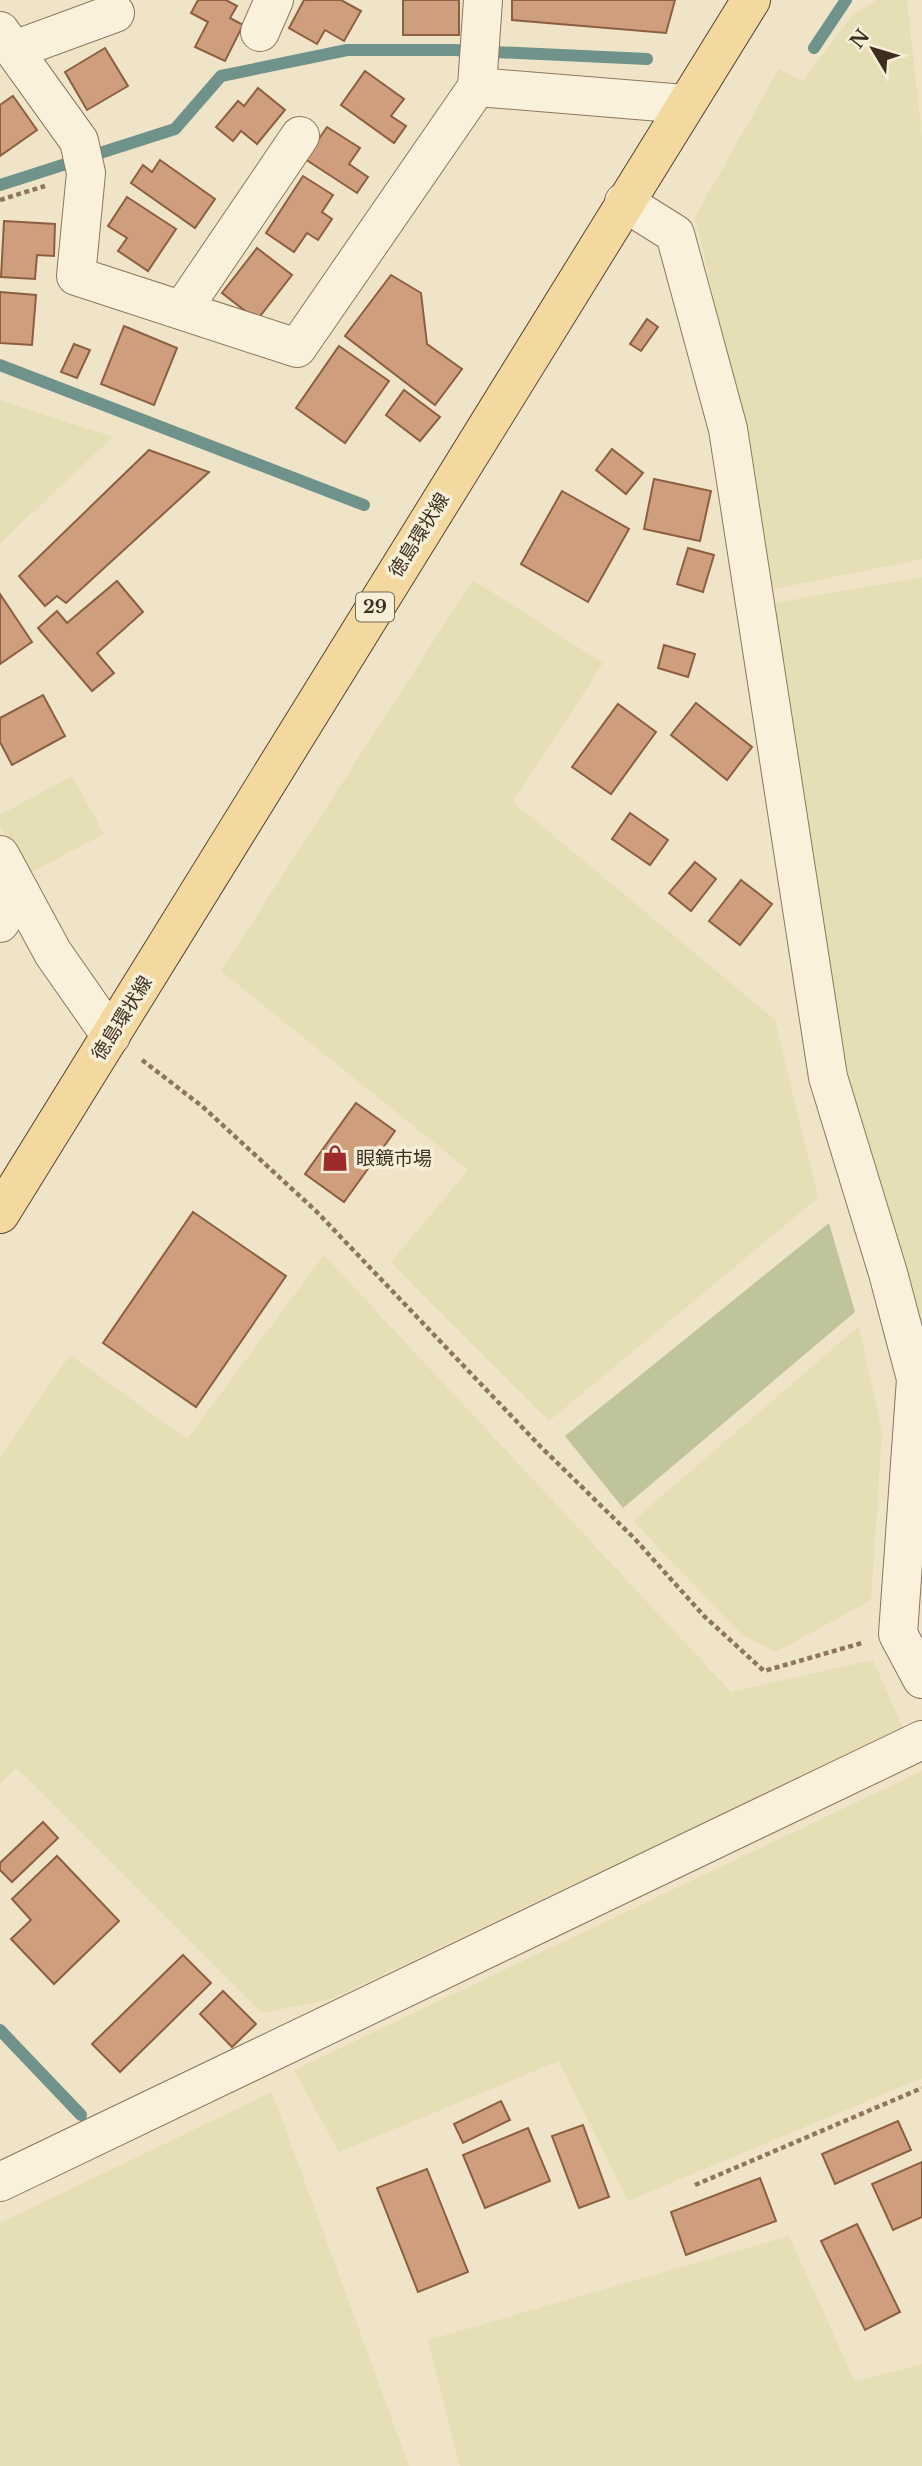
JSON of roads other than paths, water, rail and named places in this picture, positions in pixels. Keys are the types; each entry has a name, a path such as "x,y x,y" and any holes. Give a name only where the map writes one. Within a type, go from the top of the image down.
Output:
{"main road":[{"name":"徳島環状線","path":"0,1213 751,0"}],"street":[{"path":"116,13 7,41 83,157 76,275 297,348 477,87 483,17"},
{"path":"477,87 685,104"},
{"path":"182,310 300,135"},
{"path":"624,202 675,234 728,429 828,1077 888,1273 916,1378 898,1633 922,1679"},
{"path":"0,855 10,908 53,953 111,1036"},
{"path":"0,2182 922,1740"}],"waterway":[{"path":"814,48 846,0"},
{"path":"0,185 175,129 221,76 347,50 453,50 647,59"},
{"path":"0,365 364,505"},
{"path":"0,2030 81,2115"}],"place":[{"name":"眼鏡市場","path":"335,1158"}]}
